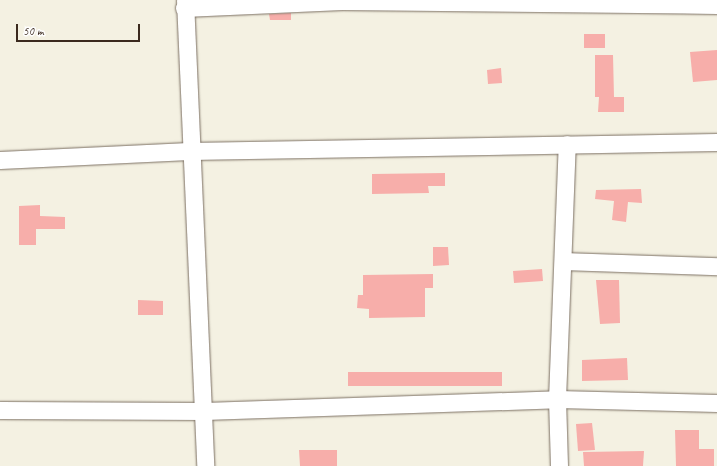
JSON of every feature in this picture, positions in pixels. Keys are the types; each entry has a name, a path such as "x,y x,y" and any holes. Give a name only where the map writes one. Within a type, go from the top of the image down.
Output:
{"street":[{"path":"205,466 204,412 189,151 184,4 342,1 717,5"},
{"path":"0,160 189,151 717,142"},
{"path":"559,466 557,399 567,144"},
{"path":"563,261 717,266"},
{"path":"0,410 204,412 557,399 717,403"}],"building":[{"path":"291,13 291,20 270,20 269,14"},
{"path":"584,34 605,34 605,48 584,48"},
{"path":"717,50 717,80 693,82 690,52"},
{"path":"595,55 613,55 614,97 624,97 624,112 598,112 599,97 595,97"},
{"path":"501,68 502,83 488,84 487,70"},
{"path":"445,173 445,186 428,186 429,193 372,194 372,174"},
{"path":"641,189 642,203 628,202 626,222 612,220 614,201 595,199 596,190"},
{"path":"40,205 40,216 65,217 65,229 36,229 36,245 19,245 19,206"},
{"path":"433,247 448,247 449,265 433,266"},
{"path":"542,269 543,281 514,283 513,271"},
{"path":"433,274 433,288 425,288 425,317 369,318 369,309 357,308 358,295 363,295 363,275"},
{"path":"596,280 619,280 620,323 600,324"},
{"path":"138,300 163,301 163,315 138,315"},
{"path":"627,358 628,380 582,381 582,360"},
{"path":"348,372 502,372 502,386 348,386"},
{"path":"592,423 595,450 578,451 576,424"},
{"path":"675,430 699,430 699,449 714,449 714,466 676,466"},
{"path":"299,450 337,450 337,466 300,466"},
{"path":"644,451 643,466 584,466 583,452"}]}
